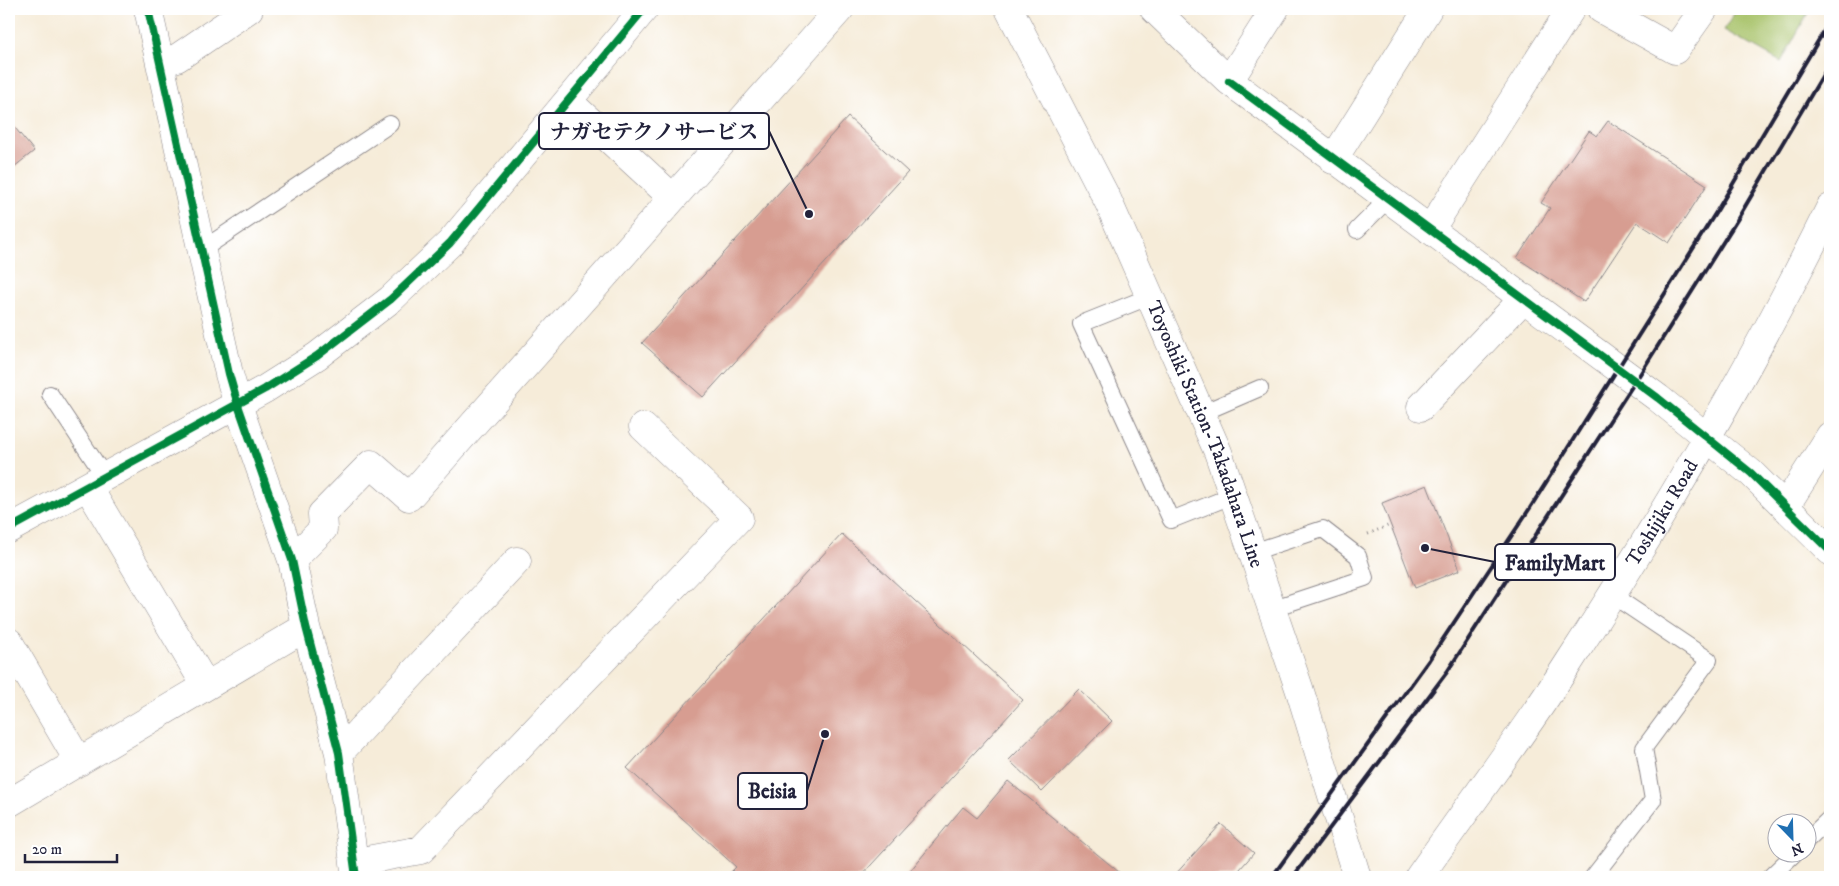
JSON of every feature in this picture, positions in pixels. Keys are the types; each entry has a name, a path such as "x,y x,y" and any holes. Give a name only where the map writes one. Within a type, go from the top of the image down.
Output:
{"street":[{"path":"148,9 200,246 238,405 292,560 330,753 356,869 421,850 739,518 643,427"},
{"path":"160,63 177,58 250,9"},
{"path":"9,529 238,405 317,356 391,299 450,243 644,9"},
{"path":"292,560 323,529 322,514 371,464 409,497 840,9"},
{"name":"Toyoshiki Station-Takadahara Line","path":"1009,9 1108,201 1202,412 1234,496 1299,688 1357,877"},
{"path":"1229,81 1275,9"},
{"path":"1333,160 1428,9"},
{"path":"1430,230 1571,9"},
{"path":"1601,9 1675,50 1704,9"},
{"path":"1158,10 1229,81 1333,160 1524,298 1658,398 1752,473 1830,551"},
{"path":"568,102 673,198"},
{"name":"Toshijiku Road","path":"1419,877 1563,672 1668,507 1793,283 1830,208"},
{"path":"1421,407 1524,298"},
{"path":"1785,507 1830,436"},
{"path":"96,482 206,686"},
{"path":"330,753 517,561"},
{"path":"9,803 306,627"},
{"path":"9,642 79,762"}],"lane":[{"path":"200,246 212,243 390,124"},
{"path":"1357,230 1388,199"},
{"path":"1150,296 1081,324 1171,520 1234,496"},
{"path":"1202,412 1260,388"},
{"path":"50,394 96,482"},
{"path":"1253,552 1323,529 1358,556 1365,578 1271,609"},
{"path":"1593,877 1653,800 1644,748 1709,660 1612,595"},
{"path":"1816,831 1830,818"},
{"path":"1770,877 1784,864"}],"green space":[{"path":"1737,9 1810,9 1781,62 1724,30"}],"building":[{"path":"848,117 908,172 703,397 642,343"},
{"path":"1608,121 1707,185 1669,243 1637,222 1584,302 1517,258 1550,208 1541,203 1589,131 1597,136"},
{"path":"11,123 34,151 9,171 9,124"},
{"path":"1427,485 1460,570 1415,588 1382,503"},
{"path":"842,534 1023,700 860,877 726,877 736,867 627,768"},
{"path":"1079,689 1112,721 1042,792 1009,760"},
{"path":"1008,781 1125,877 905,877 963,807 977,818"},
{"path":"1221,824 1254,853 1233,877 1173,877"}],"railway":[{"path":"1272,877 1429,660 1530,508 1718,209 1830,21"},
{"path":"1293,877 1447,672 1642,371 1737,220 1830,63"}],"cycle path":[{"path":"148,9 229,374 292,560 306,627 339,753 356,877"},
{"path":"9,529 265,389 317,356 391,299 450,243 644,9"},
{"path":"1229,81 1658,398 1751,473 1830,551"}],"place":[{"name":"ナガセテクノサービス","path":"809,214"},
{"name":"FamilyMart","path":"1425,548"},
{"name":"Beisia","path":"825,734"}]}
